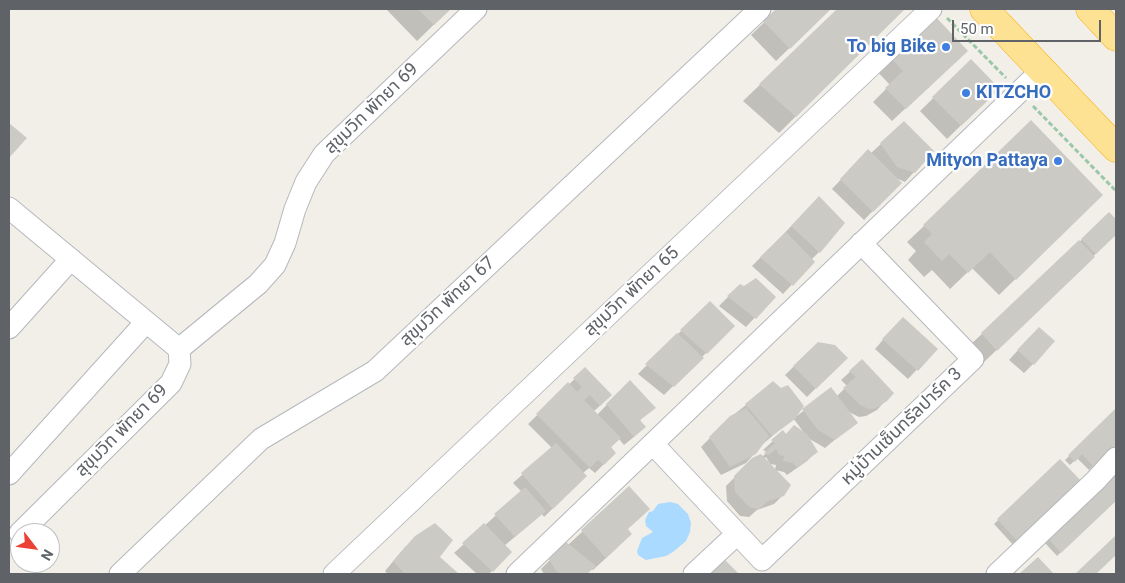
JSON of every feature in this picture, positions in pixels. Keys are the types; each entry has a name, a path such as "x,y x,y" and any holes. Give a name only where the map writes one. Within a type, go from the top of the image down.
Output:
{"highway":[{"path":"984,9 1116,148"},
{"path":"1090,9 1116,37"}],"street":[{"name":"สุขุมวิท พัทยา 69","path":"30,523 171,383 180,364 179,349 258,284 275,265 285,243 295,208 306,182 324,154 476,9"},
{"name":"สุขุมวิท พัทยา 67","path":"120,574 261,439 375,371 760,9"},
{"name":"สุขุมวิท พัทยา 65","path":"334,574 931,9"},
{"path":"517,574 1042,70"},
{"path":"9,208 179,349"},
{"name":"หมู่บ้านเซ็นทรัลปาร์ค 3","path":"653,444 762,560 973,358 861,244"},
{"path":"9,328 71,258"},
{"path":"9,474 146,322"},
{"path":"997,574 1096,480 1116,458"},
{"path":"694,574 737,534"}],"water":[{"path":"670,502 678,504 688,514 691,523 690,532 686,541 673,552 666,556 646,560 638,555 637,551 642,538 653,532 646,526 645,520 649,512 653,511 658,504"}],"building":[{"path":"418,9 451,9 434,25"},
{"path":"776,9 831,9 790,49 763,21"},
{"path":"837,9 905,9 796,117 759,84"},
{"path":"932,13 968,51 906,109 885,88 903,71 888,55"},
{"name":"KITZCHO","path":"971,59 1000,89 961,126 932,97"},
{"path":"1031,120 1103,195 1016,280 990,252 968,273 949,254 942,261 924,242 932,234 923,225"},
{"path":"904,121 934,151 915,173 897,167 880,143"},
{"path":"9,123 27,138 9,158"},
{"path":"868,149 902,183 873,212 840,179"},
{"path":"819,196 845,223 820,253 791,226"},
{"path":"1109,212 1116,219 1116,235 1096,254 1081,239"},
{"path":"786,232 815,262 793,286 760,257"},
{"path":"1079,240 1095,257 997,351 981,333"},
{"path":"756,278 776,297 756,319 727,296 740,284 744,286"},
{"path":"710,301 735,326 707,354 680,330"},
{"path":"903,317 938,349 918,371 882,339"},
{"path":"1039,327 1055,341 1034,365 1017,350"},
{"path":"677,333 704,358 674,387 645,364"},
{"path":"818,342 835,345 848,358 816,389 793,366"},
{"path":"862,359 894,393 887,401 876,408 869,409 860,405 843,388 856,377 849,371"},
{"path":"585,367 612,395 600,406 590,395 584,400 621,438 611,447 616,453 604,465 598,460 590,468 536,414 568,382 577,392 582,387 573,378"},
{"path":"630,380 656,408 640,420 646,427 634,437 606,404"},
{"path":"773,381 781,388 788,385 804,406 795,419 772,436 745,404"},
{"path":"831,387 858,423 835,440 818,430 802,409"},
{"path":"746,408 769,436 756,454 730,467 709,437 730,416"},
{"path":"1116,408 1116,445 1094,467 1082,454 1075,462 1068,455"},
{"path":"794,425 807,434 818,452 797,467 793,463 783,461 784,456 779,455 776,449 769,455 764,453 775,443 771,440 783,430 786,434"},
{"path":"556,443 587,476 553,509 521,473"},
{"path":"761,454 791,485 784,496 768,501 759,509 749,507 735,492 734,476 752,458"},
{"path":"1060,459 1085,485 1021,545 997,519"},
{"path":"1116,467 1116,501 1061,553 1048,538"},
{"path":"629,486 650,509 628,529 632,534 606,558 581,530"},
{"path":"525,487 546,511 515,537 494,514"},
{"path":"435,523 453,540 440,557 459,574 405,574 393,561 415,536"},
{"path":"484,523 512,552 493,572 462,543"},
{"path":"1116,535 1116,555 1096,574 1075,574"},
{"path":"566,542 596,566 587,574 561,574 556,571 549,559"},
{"path":"722,557 739,574 705,574"},
{"path":"1038,557 1054,574 1019,574"}],"place":[{"name":"To big Bike","path":"946,47"},
{"name":"KITZCHO","path":"966,93"},
{"name":"Mityon Pattaya","path":"1058,161"}]}
